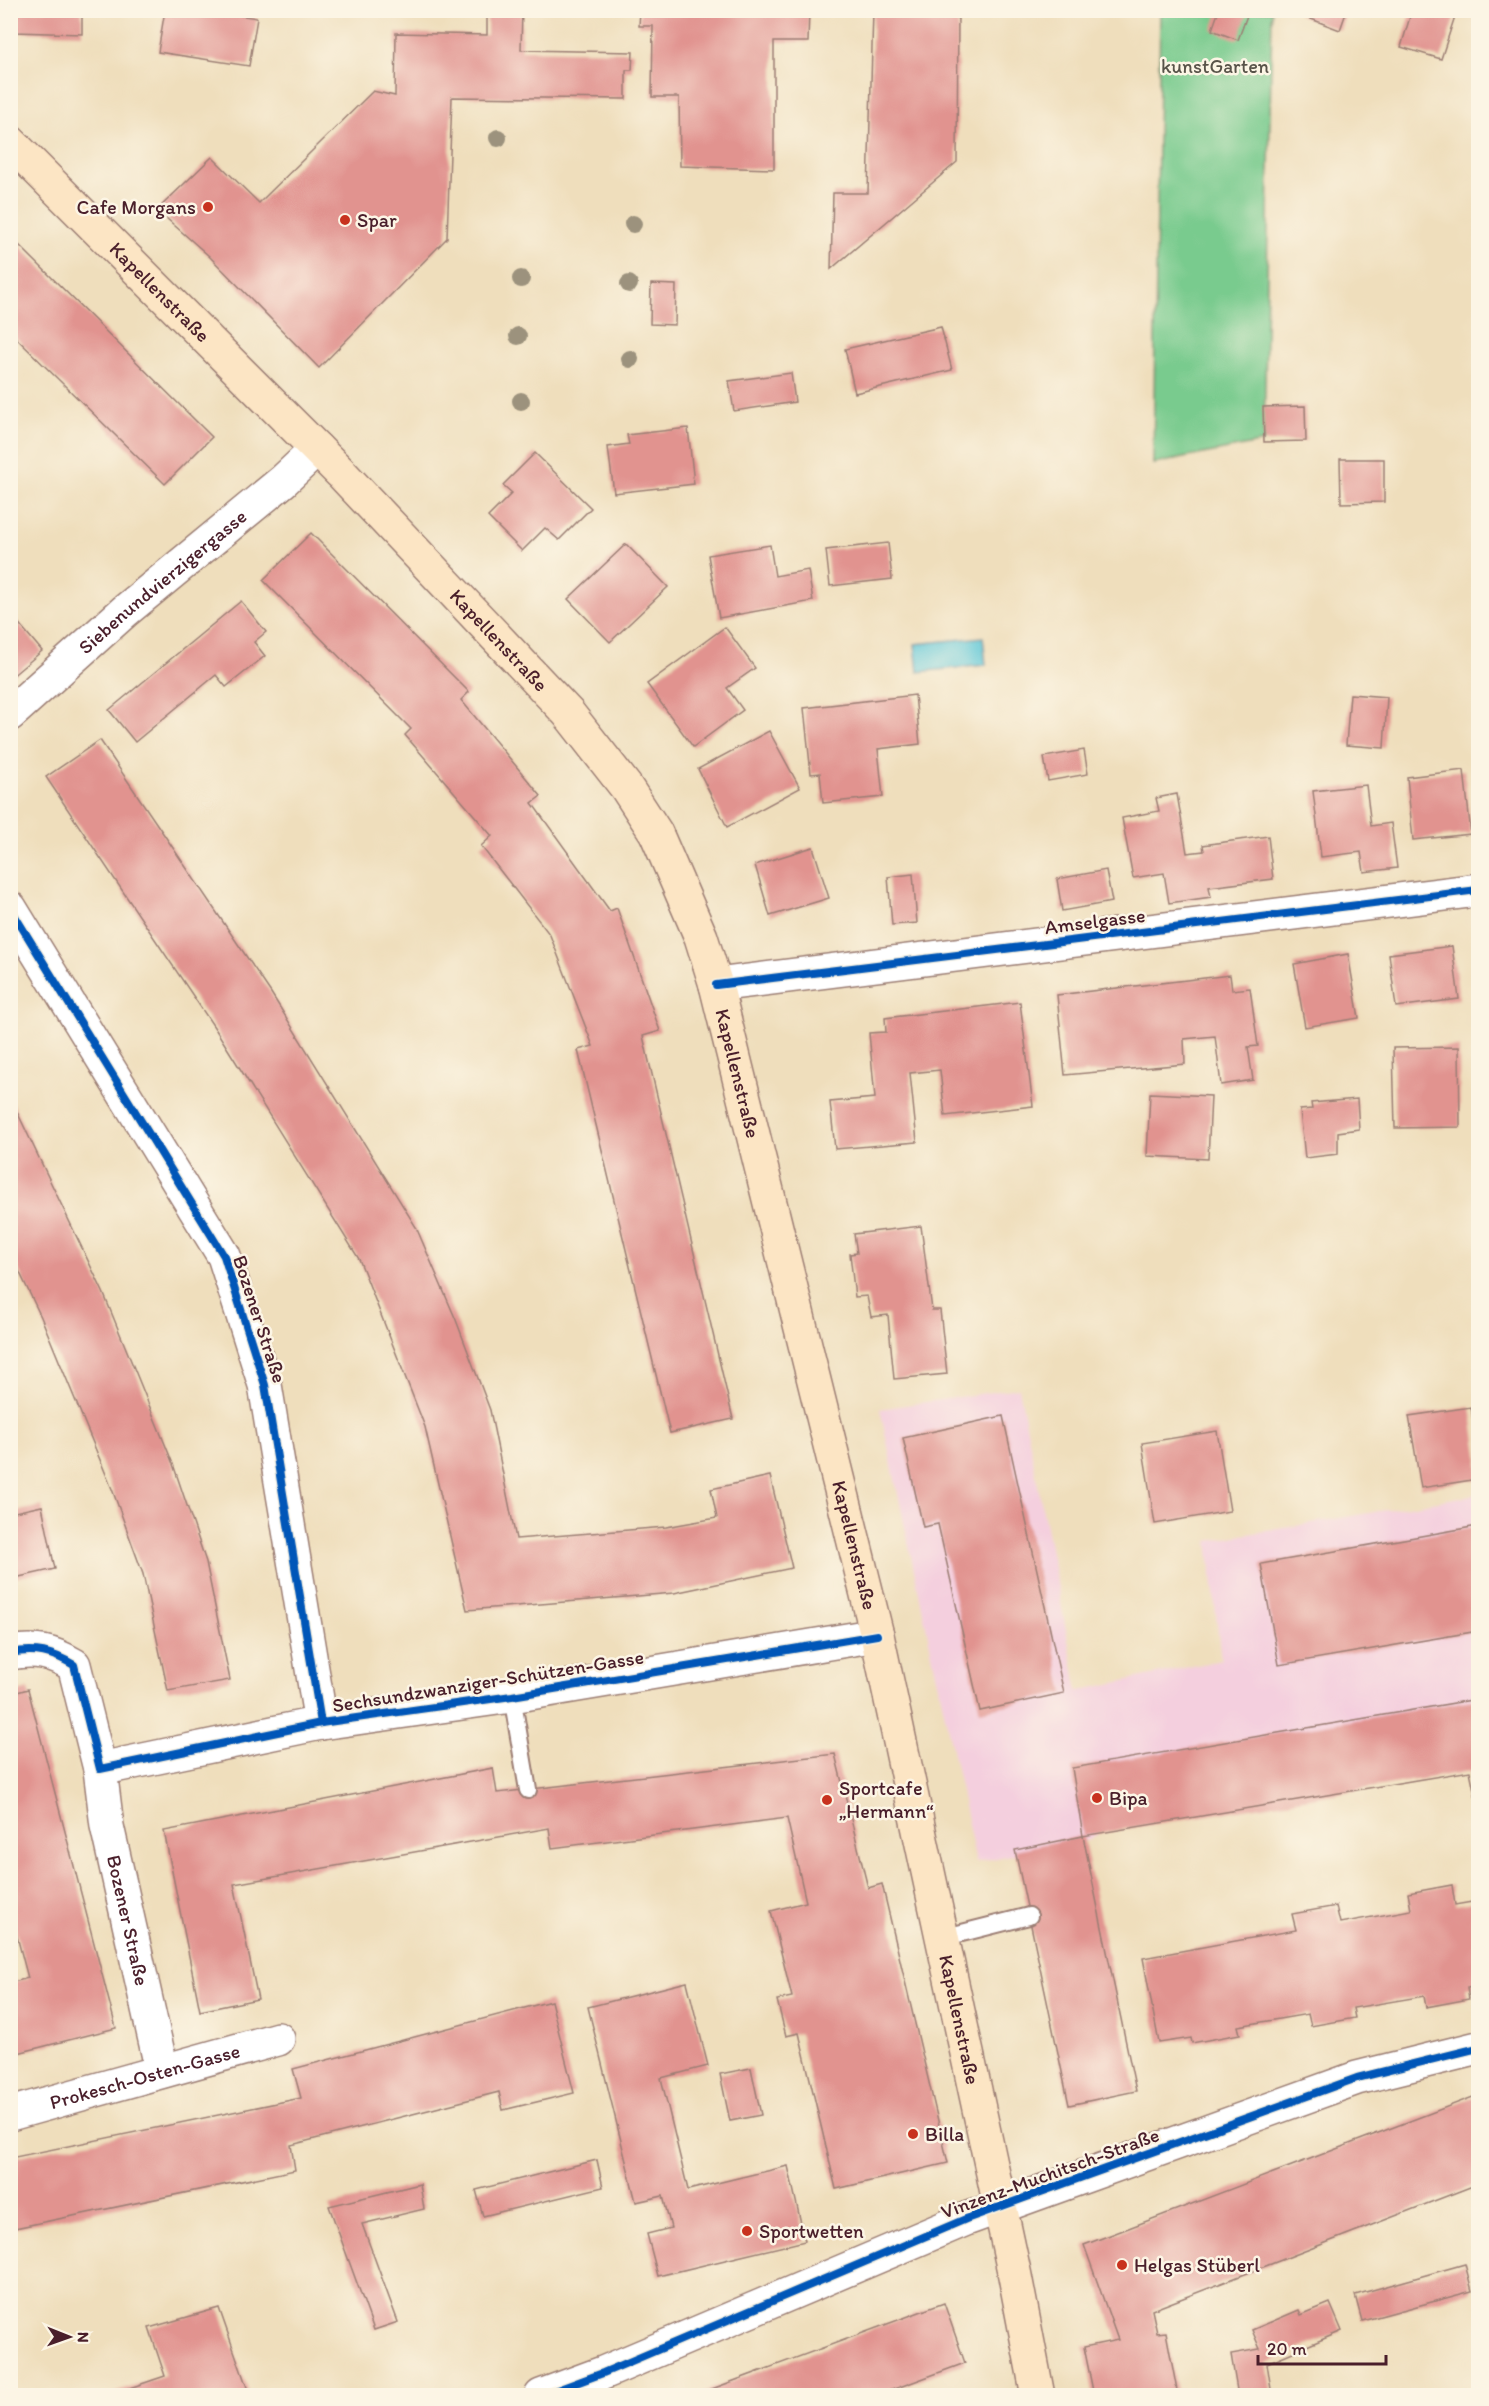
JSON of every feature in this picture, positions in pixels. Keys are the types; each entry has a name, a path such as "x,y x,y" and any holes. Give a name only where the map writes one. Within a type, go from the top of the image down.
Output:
{"main road":[{"name":"Kapellenstraße","path":"10,142 317,449 568,712 626,787 656,833 679,882 701,937 716,985 877,1635 1001,2208 1038,2396"}],"street":[{"name":"Siebenundvierzigergasse","path":"10,714 125,610 283,481 317,449"},
{"name":"Amselgasse","path":"716,985 1479,890"},
{"name":"Bozener Straße","path":"10,908 224,1256 265,1385 321,1723"},
{"name":"Sechsundzwanziger-Schützen-Gasse","path":"100,1769 321,1723 512,1696 877,1635"},
{"path":"10,1653 30,1649 55,1654 74,1665 100,1769"},
{"name":"Bozener Straße","path":"100,1769 107,1826 162,2071"},
{"name":"Prokesch-Osten-Gasse","path":"10,2114 278,2039"},
{"name":"Vinzenz-Muchitsch-Straße","path":"541,2396 603,2373 946,2227 1357,2078 1479,2048"}],"lane":[{"path":"512,1696 528,1790"},
{"path":"942,1938 1029,1916"}],"shaded area":[{"path":"1019,1388 1078,1691 1221,1660 1208,1541 1478,1494 1478,1816 1470,1771 1099,1833 1090,1840 976,1862 880,1409"}],"green space":[{"name":"kunstGarten","path":"1160,11 1272,11 1264,442 1153,464"}],"water":[{"path":"983,637 986,665 918,672 915,644"}],"building":[{"path":"15,10 82,10 82,34 14,32"},
{"path":"165,10 207,10 257,18 249,66 158,52"},
{"name":"Spar","path":"487,10 522,10 521,50 633,52 632,70 626,70 626,99 452,97 447,238 319,368 209,256 157,210 212,157 259,203 373,91 395,96 396,33 487,35"},
{"path":"640,10 809,10 808,42 774,42 774,169 680,166 679,97 652,97 653,26 639,26"},
{"path":"873,10 958,10 957,162 831,269 833,193 868,193"},
{"path":"1219,10 1249,10 1238,40 1212,30"},
{"path":"1300,10 1347,10 1340,30 1298,14"},
{"path":"1412,10 1457,10 1441,59 1401,47"},
{"path":"15,241 212,437 165,484 10,332 10,247"},
{"path":"651,284 676,285 675,325 650,324"},
{"path":"941,327 952,370 855,393 845,349"},
{"path":"791,373 795,402 734,411 729,381"},
{"path":"1305,406 1306,441 1264,442 1263,407"},
{"path":"688,428 694,484 614,493 608,447 629,444 627,435"},
{"path":"535,453 591,508 559,540 545,528 522,551 488,517 512,493 503,485"},
{"path":"1340,459 1384,459 1384,502 1341,503"},
{"path":"311,533 469,692 461,700 541,796 532,803 610,911 617,908 660,1031 643,1036 733,1419 670,1433 578,1050 593,1046 550,935 481,846 492,836 405,735 411,729 263,580"},
{"path":"888,543 892,579 830,586 826,550"},
{"path":"626,544 668,587 610,642 568,599"},
{"path":"770,545 775,576 808,570 813,601 719,618 708,555"},
{"path":"241,601 266,632 254,642 265,656 226,687 216,675 135,742 109,710"},
{"path":"10,613 42,651 10,678"},
{"path":"725,627 755,668 727,688 743,710 693,747 647,684"},
{"path":"1350,694 1387,697 1384,748 1346,745"},
{"path":"915,695 920,744 878,749 883,797 823,803 820,773 811,774 804,708"},
{"path":"769,731 800,788 727,827 698,769"},
{"path":"100,740 271,993 416,1227 456,1320 490,1410 516,1539 666,1527 717,1518 711,1489 770,1476 792,1568 674,1593 467,1610 425,1427 359,1259 216,1030 46,777"},
{"path":"1084,750 1088,774 1048,781 1044,757"},
{"path":"1464,770 1471,834 1413,840 1407,777"},
{"path":"1366,785 1371,826 1391,823 1397,868 1364,872 1361,852 1321,857 1313,791"},
{"path":"1177,794 1187,853 1204,851 1203,845 1268,836 1273,879 1209,887 1211,897 1169,903 1164,873 1133,878 1122,818 1159,811 1156,798"},
{"path":"813,847 829,898 770,916 755,865"},
{"path":"1106,870 1112,902 1062,911 1057,879"},
{"path":"913,874 917,923 892,925 888,877"},
{"path":"1452,946 1459,999 1396,1007 1389,954"},
{"path":"1348,954 1359,1018 1305,1027 1294,964"},
{"path":"1230,975 1232,990 1250,988 1258,1046 1248,1047 1253,1080 1221,1085 1215,1036 1184,1039 1185,1064 1065,1075 1057,995"},
{"path":"1020,1002 1033,1106 945,1116 940,1070 910,1073 917,1142 835,1149 830,1102 875,1098 869,1033 886,1032 885,1018"},
{"path":"1459,1047 1460,1127 1395,1128 1393,1048"},
{"path":"1150,1093 1211,1096 1208,1159 1147,1156"},
{"path":"10,1097 103,1292 173,1464 206,1562 230,1680 168,1691 143,1574 112,1489 41,1317 10,1252"},
{"path":"1357,1099 1359,1129 1338,1132 1338,1154 1305,1158 1300,1110 1312,1109 1311,1103"},
{"path":"921,1226 932,1310 940,1310 947,1374 894,1379 888,1315 871,1317 867,1296 855,1297 850,1254 857,1253 854,1234"},
{"path":"1471,1407 1478,1454 1478,1479 1421,1488 1409,1416"},
{"path":"1003,1416 1064,1693 980,1711 938,1524 923,1527 903,1438"},
{"path":"1217,1431 1230,1511 1155,1524 1142,1443"},
{"path":"42,1506 55,1569 10,1579 10,1513"},
{"path":"1478,1526 1478,1631 1279,1665 1261,1564"},
{"path":"28,1689 116,2028 10,2055 10,1983 28,1978 10,1910 10,1694"},
{"path":"1478,1699 1478,1809 1470,1771 1083,1836 1072,1768"},
{"path":"835,1754 868,1888 882,1884 948,2163 836,2189 799,2033 786,2036 777,2000 792,1997 771,1911 806,1902 787,1818 552,1848 549,1828 234,1884 258,1999 200,2011 164,1831 493,1768 497,1793"},
{"path":"1083,1836 1136,2091 1069,2105 1015,1850"},
{"path":"1452,1885 1455,1905 1478,1901 1478,1986 1467,1988 1469,1999 1426,2007 1424,1996 1353,2008 1355,2018 1311,2026 1308,2014 1238,2026 1240,2034 1192,2043 1191,2038 1159,2043 1143,1958 1296,1930 1292,1914 1336,1906 1340,1923 1411,1910 1408,1893"},
{"path":"687,1982 708,2066 661,2078 688,2190 788,2166 805,2241 658,2276 647,2234 671,2228 663,2196 636,2202 588,2007"},
{"path":"551,2001 574,2093 503,2110 499,2092 291,2145 295,2170 10,2229 10,2158 301,2098 293,2069"},
{"path":"751,2068 761,2115 730,2121 720,2074"},
{"path":"1478,2095 1478,2184 1152,2310 1157,2333 1166,2332 1178,2396 1094,2396 1084,2347 1118,2340 1084,2245"},
{"path":"597,2160 603,2187 483,2216 476,2190"},
{"path":"420,2184 424,2209 362,2224 398,2322 374,2330 329,2206"},
{"path":"1465,2264 1472,2291 1362,2321 1355,2295"},
{"path":"944,2303 965,2363 875,2396 693,2396"},
{"path":"1330,2303 1342,2331 1267,2363 1272,2396 1238,2396 1231,2354 1260,2349 1252,2330 1299,2310 1301,2315"},
{"path":"219,2308 250,2396 106,2396 165,2376 149,2328"}],"cycle path":[{"path":"716,985 1478,890"},
{"path":"10,908 224,1256 265,1385 321,1723"},
{"path":"10,1653 44,1652 74,1665 100,1769 321,1723 512,1696 877,1635"},
{"path":"541,2396 603,2373 966,2219 1357,2078 1478,2048"}],"place":[{"name":"Cafe Morgans","path":"208,207"},
{"name":"Spar","path":"345,220"},
{"name":"Bipa","path":"1097,1798"},
{"name":"Sportcafe „Hermann“","path":"827,1800"},
{"name":"Billa","path":"913,2134"},
{"name":"Sportwetten","path":"747,2231"},
{"name":"Helgas Stüberl","path":"1122,2265"}]}
